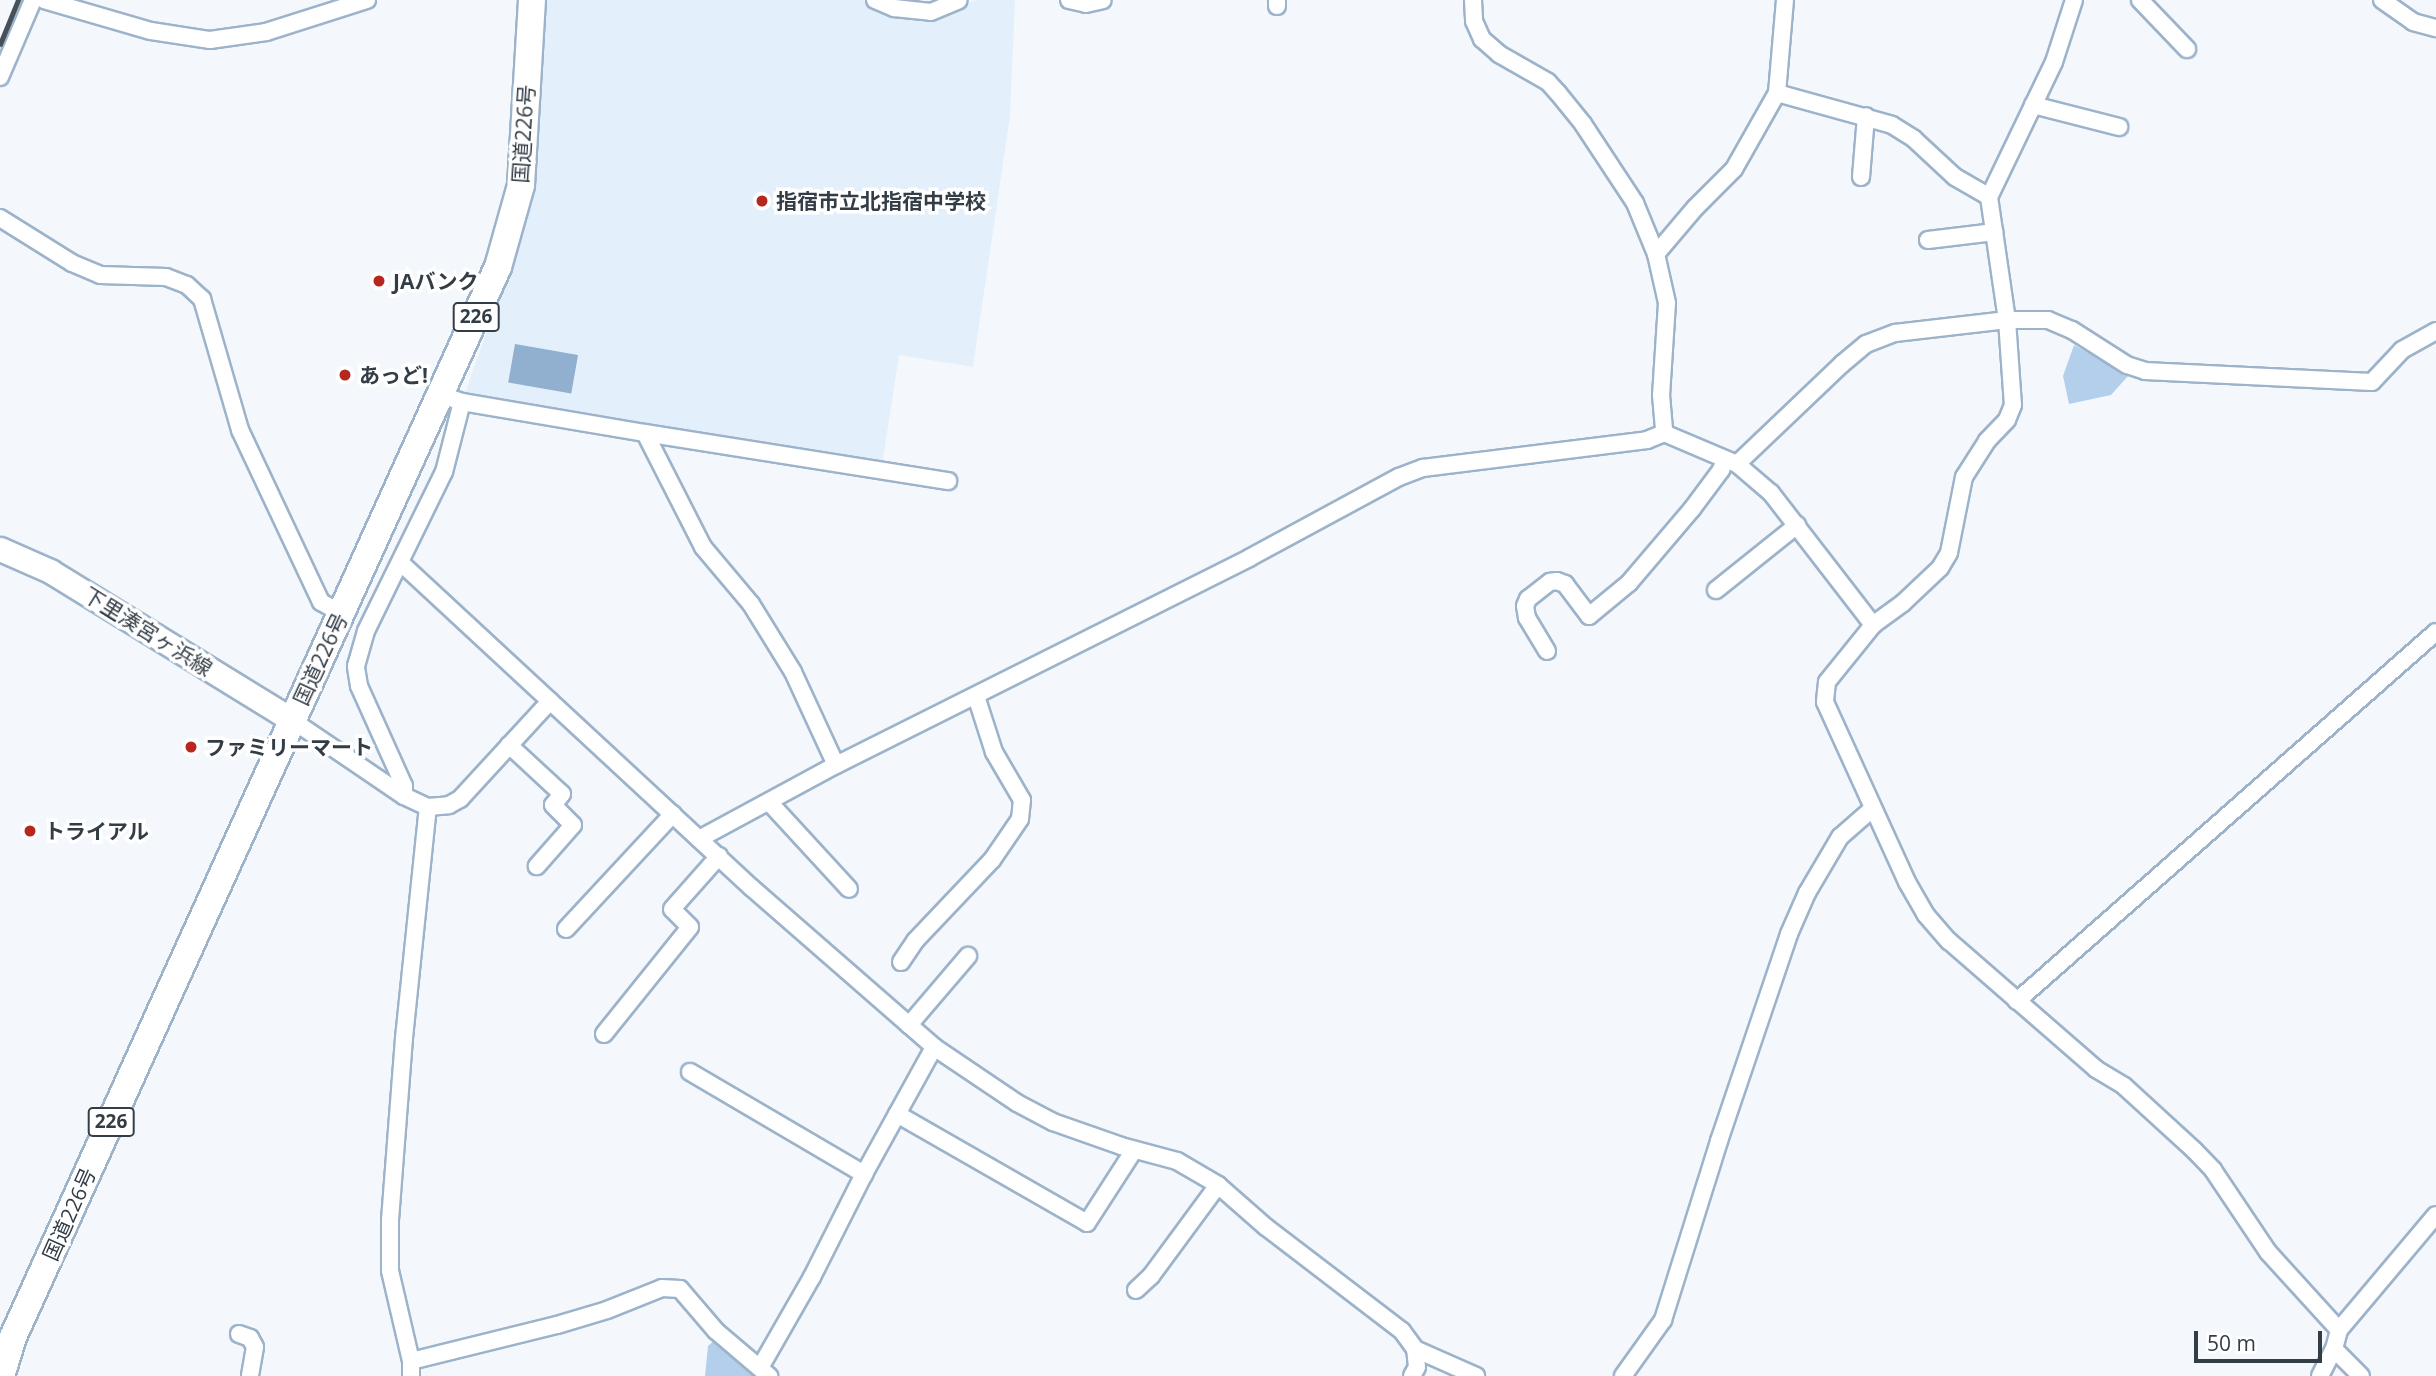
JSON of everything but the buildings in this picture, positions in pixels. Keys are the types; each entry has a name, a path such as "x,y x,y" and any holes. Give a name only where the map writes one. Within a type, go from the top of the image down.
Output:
{"highway":[{"name":"国道226号","path":"1,1376 13,1337 341,613 452,398 498,267 521,186 532,0"}],"main road":[{"name":"下里湊宮ヶ浜線","path":"0,549 50,571 292,720"}],"street":[{"path":"0,77 33,0"},
{"path":"44,0 152,32 210,40 265,32 367,0"},
{"path":"875,0 912,12 931,12 959,0"},
{"path":"1069,0 1086,4 1103,0"},
{"path":"1473,0 1474,21 1482,39 1499,54 1548,82 1583,124 1635,203 1656,254 1667,303 1661,395 1664,433"},
{"path":"1656,254 1695,208 1734,170 1777,93 1785,0"},
{"path":"2140,0 2187,49"},
{"path":"2382,0 2413,22 2436,28"},
{"path":"2071,1 2057,55 1989,197 2007,320 2012,405 2007,420 1987,441 1964,477 1949,553 1931,578 1872,625 1827,681 1825,702 1872,809 1926,915 1949,941 2017,1001 2096,1069 2124,1086 2194,1150 2213,1170 2268,1252 2339,1330"},
{"path":"1777,93 1892,125 1914,139 1955,177 1989,197"},
{"path":"2033,105 2119,127"},
{"path":"1861,177 1866,116"},
{"path":"0,218 72,263 100,275 166,277 187,285 202,299 240,430 321,602 341,613"},
{"path":"1928,240 1995,232"},
{"path":"1547,651 1527,618 1525,606 1528,599 1550,582 1557,581 1565,584 1589,615 1629,583 1692,509 1721,470 1866,344 1895,333 2007,320 2048,320 2073,330 2127,365 2145,372 2371,382 2402,350 2436,331"},
{"path":"404,796 404,786 359,686 356,666 366,631 444,472 452,398 645,433 948,481"},
{"path":"645,433 703,547 751,604 793,672 836,765"},
{"path":"699,838 836,765 1250,558 1399,477 1423,468 1647,440 1664,433 1731,462 1771,493 1872,625"},
{"path":"1716,590 1797,524"},
{"path":"401,562 699,838 934,1047 1017,1103 1053,1122 1134,1150 1177,1161 1218,1185 1266,1227 1402,1331 1415,1349 1417,1367 1412,1376"},
{"path":"2017,1001 2436,632"},
{"path":"901,962 915,941 992,860 1020,819 1022,800 994,752 975,696"},
{"path":"292,720 404,796 428,807 449,805 460,799 551,701"},
{"path":"509,745 562,794 553,805 573,825 537,866"},
{"path":"769,802 849,889"},
{"path":"428,807 404,1038 390,1220 390,1271 411,1368 607,1310 662,1288 680,1289 716,1331 765,1371 864,1174 934,1047"},
{"path":"1623,1376 1662,1320 1718,1141 1789,934 1807,893 1840,837 1872,809"},
{"path":"566,929 673,814"},
{"path":"604,1034 690,927 672,909 719,856"},
{"path":"909,1025 968,956"},
{"path":"690,1072 864,1174"},
{"path":"897,1114 1087,1223 1134,1150"},
{"path":"1136,1290 1151,1276 1218,1185"},
{"path":"2320,1376 2334,1349 2339,1330 2436,1215"},
{"path":"239,1334 250,1338 255,1346 250,1376"},
{"path":"1415,1349 1476,1376"},
{"path":"2334,1349 2361,1376"}],"shaded area":[{"name":"指宿市立北指宿中学校","path":"542,0 862,0 892,15 930,18 976,0 1015,0 1010,116 973,367 899,355 882,466 465,393 518,244 535,159"},
{"path":"515,344 578,355 571,394 508,382"},
{"path":"2074,345 2129,375 2111,395 2069,404 2063,376"},
{"path":"717,1338 760,1376 705,1376 708,1346"}],"railway":[{"path":"0,44 18,0"}],"place":[{"name":"指宿市立北指宿中学校","path":"762,201"},
{"name":"JAバンク","path":"379,281"},
{"name":"あっど!","path":"345,375"},
{"name":"ファミリーマート","path":"191,747"},
{"name":"トライアル","path":"30,831"}]}
